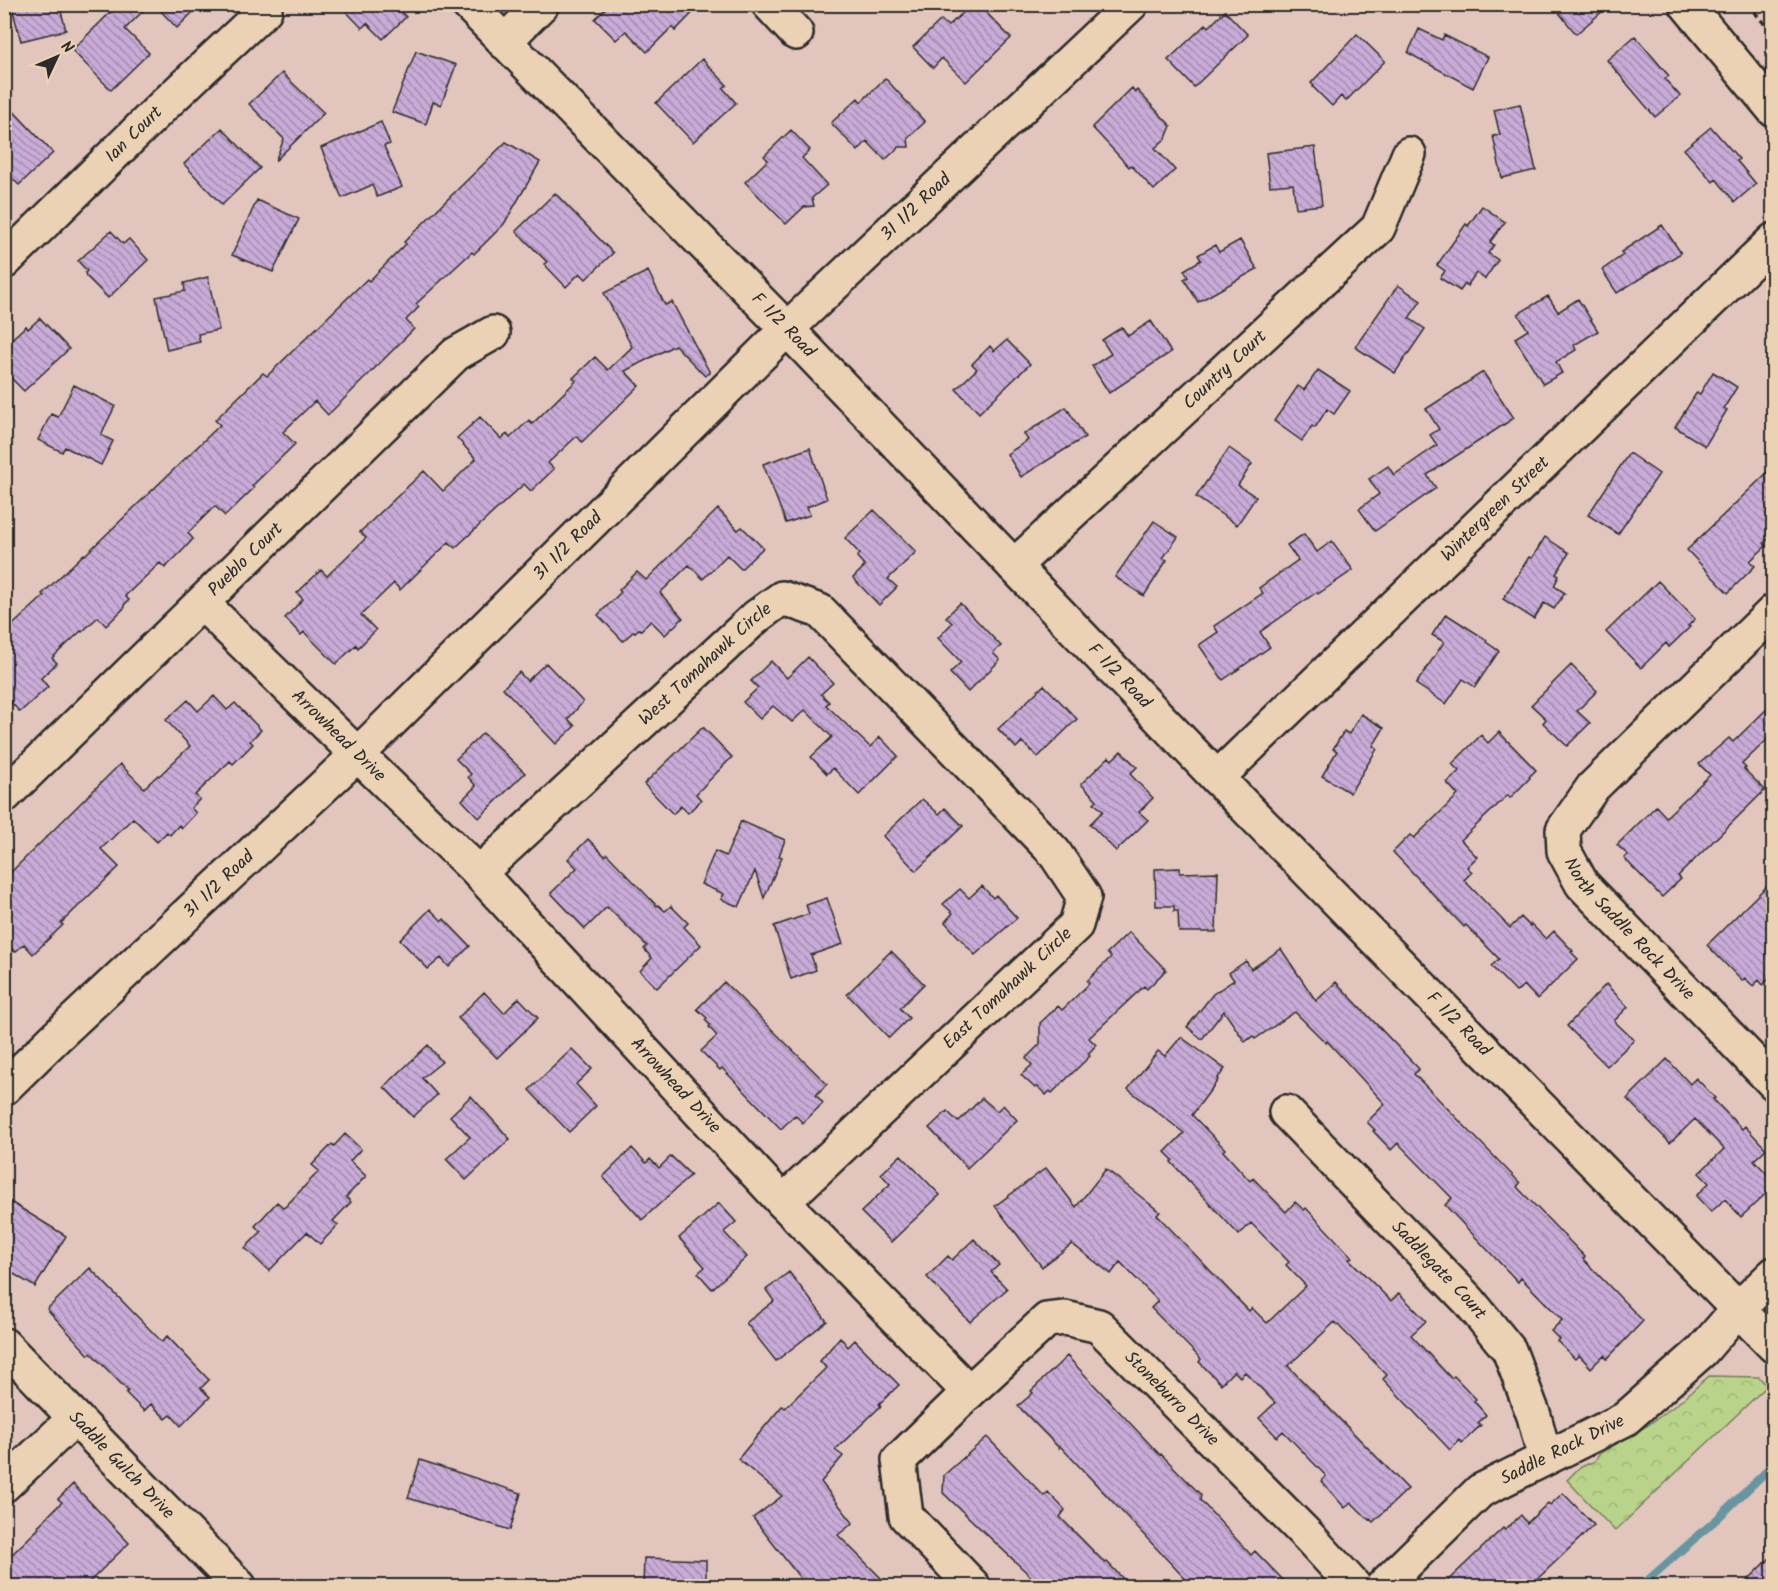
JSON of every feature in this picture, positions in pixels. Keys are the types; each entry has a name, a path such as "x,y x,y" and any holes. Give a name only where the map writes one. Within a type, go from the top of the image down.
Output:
{"street":[{"name":"F 1/2 Road","path":"468,4 787,329 1217,778 1773,1346"},
{"path":"504,42 542,4"},
{"path":"769,4 796,33"},
{"name":"31 1/2 Road","path":"4,1088 357,754 787,329 1131,4"},
{"path":"1686,4 1773,110"},
{"name":"Ian Court","path":"9,248 265,10"},
{"name":"Country Court","path":"1014,566 1378,228 1409,154"},
{"name":"Wintergreen Street","path":"1217,778 1773,240"},
{"name":"Pueblo Court","path":"4,796 203,604 456,354 493,333"},
{"name":"West Tomahawk Circle","path":"479,873 756,617 782,598 819,611 936,730"},
{"name":"Arrowhead Drive","path":"203,604 479,873 783,1202 969,1392"},
{"name":"North Saddle Rock Drive","path":"1769,1071 1582,884 1564,851 1563,830 1593,787 1773,611"},
{"name":"East Tomahawk Circle","path":"783,1202 1076,925 1084,897 1054,852 936,730"},
{"name":"Saddlegate Court","path":"1286,1112 1469,1301 1509,1350 1534,1416 1545,1458"},
{"path":"1738,1309 1773,1274"},
{"name":"Saddle Rock Drive","path":"1383,1587 1480,1491 1625,1419 1702,1351 1738,1309"},
{"name":"Stoneburro Drive","path":"969,1392 1047,1320 1065,1318 1100,1326 1309,1537 1354,1587"},
{"name":"Saddle Gulch Drive","path":"4,1345 239,1587"},
{"path":"969,1392 899,1460 906,1516 974,1587"},
{"path":"4,1485 75,1418"}],"path":[{"path":"1747,4 1773,34"}],"green space":[{"path":"1709,1376 1759,1377 1767,1386 1615,1531 1567,1480 1579,1468 1595,1461 1599,1454 1648,1425 1677,1404"}],"building":[{"path":"11,4 59,4 66,30 21,41"},
{"path":"119,4 150,4 125,29 149,53 111,90 72,50"},
{"path":"154,4 201,4 177,28"},
{"path":"339,4 394,4 406,17 383,39 367,23 362,28"},
{"path":"610,4 701,4 675,31 672,27 647,52 626,31 616,40 595,19"},
{"path":"973,4 978,4 1011,38 966,82 942,58 933,68 913,47 941,20 948,26"},
{"path":"1552,4 1611,4 1576,34"},
{"path":"1225,11 1248,35 1194,87 1168,60 1206,24 1209,27"},
{"path":"1419,29 1442,40 1444,35 1488,57 1473,88 1408,53"},
{"path":"1357,34 1385,61 1346,101 1341,96 1332,106 1311,83"},
{"path":"1635,36 1669,76 1665,79 1680,96 1655,117 1607,60"},
{"path":"416,51 456,65 441,105 433,102 426,124 392,112"},
{"path":"702,59 727,85 723,88 736,103 693,142 656,103"},
{"path":"282,73 324,113 275,161 284,139 249,104"},
{"path":"885,78 925,122 908,138 909,147 899,147 885,160 867,141 858,151 831,123 858,98 861,102"},
{"path":"1132,88 1135,92 1137,90 1171,126 1166,138 1155,148 1175,170 1154,190 1092,127"},
{"path":"4,101 53,153 19,185 4,170"},
{"path":"1520,104 1536,170 1502,178 1493,136 1500,135 1494,110"},
{"path":"381,122 390,144 384,146 402,187 377,197 372,185 342,198 321,148"},
{"path":"1711,127 1739,159 1737,161 1756,184 1735,202 1716,179 1713,182 1684,149"},
{"path":"222,128 260,168 222,205 184,164"},
{"path":"791,130 810,150 802,158 827,185 812,198 814,206 804,207 786,224 745,182 768,160 764,156"},
{"path":"506,142 540,162 504,224 474,254 472,252 416,304 419,307 406,320 414,329 328,415 315,401 283,432 295,444 225,516 215,506 188,533 193,539 165,568 160,563 125,596 129,600 124,605 125,607 106,626 98,617 52,658 57,663 41,678 48,687 20,712 4,695 4,633 220,425 215,420 263,373 267,376 367,279 369,281 406,244 404,242"},
{"path":"1315,147 1322,205 1296,208 1293,184 1270,186 1266,153"},
{"path":"555,193 613,253 586,279 580,273 566,287 544,264 547,262 516,231"},
{"path":"257,200 299,219 273,272 232,255"},
{"path":"1482,206 1505,222 1490,242 1494,245 1488,253 1498,260 1485,279 1476,273 1467,286 1465,284 1460,291 1440,278 1445,271 1437,265 1466,224 1468,226"},
{"path":"1662,225 1681,253 1617,293 1602,270 1623,255 1621,252"},
{"path":"111,231 123,244 129,239 148,260 108,298 86,276 87,271 78,261"},
{"path":"1240,240 1257,269 1198,302 1184,279 1188,277 1184,270 1201,260 1198,255 1215,245 1219,252"},
{"path":"648,271 665,305 672,302 710,373 705,376 675,345 625,371 639,386 582,442 577,436 548,463 554,469 531,491 524,484 455,548 449,542 400,590 394,583 361,615 376,630 358,648 356,645 336,664 304,632 301,635 285,618 303,599 297,593 321,570 327,576 366,538 360,532 424,471 443,491 476,459 457,438 480,417 501,439 507,434 510,438 529,420 532,424 576,381 573,378 595,357 608,370 632,347 604,293"},
{"path":"208,277 219,330 198,334 200,342 167,350 156,297 185,291 184,283"},
{"path":"1398,285 1421,301 1409,318 1425,329 1395,373 1355,347"},
{"path":"1548,296 1558,312 1578,299 1598,331 1574,345 1576,350 1556,362 1562,373 1543,384 1515,338 1528,330 1518,314"},
{"path":"40,318 69,349 24,391 4,371 4,346 26,326 28,329"},
{"path":"1151,321 1171,352 1109,393 1092,366 1111,354 1102,340 1122,327 1128,336"},
{"path":"1007,340 1030,364 979,413 956,389 977,369 972,364 990,346 994,351"},
{"path":"1318,370 1350,391 1334,414 1327,409 1315,428 1312,426 1302,441 1274,421 1298,386 1304,390"},
{"path":"1483,372 1514,418 1427,475 1436,488 1375,531 1359,509 1379,494 1369,479 1388,466 1394,475 1437,445 1430,435 1439,429 1426,409"},
{"path":"1713,372 1737,387 1724,408 1727,410 1705,446 1675,427 1697,392 1700,394"},
{"path":"74,385 115,406 101,435 113,441 101,465 65,447 62,452 38,440 51,414 58,417"},
{"path":"1066,407 1085,437 1021,477 1007,454 1028,440 1024,434"},
{"path":"810,448 827,499 807,507 810,515 786,523 763,464"},
{"path":"1229,448 1252,464 1238,485 1256,497 1237,525 1196,497"},
{"path":"1629,453 1659,474 1618,534 1588,515"},
{"path":"1773,467 1773,534 1764,543 1766,546 1750,561 1755,566 1728,593 1687,550"},
{"path":"718,509 738,530 742,527 763,548 741,569 727,555 703,579 689,565 660,593 683,618 665,635 651,621 623,641 598,615 637,572 646,580"},
{"path":"874,510 916,552 888,579 897,587 879,605 853,578 865,566 857,557 860,554 845,538"},
{"path":"1154,521 1178,537 1163,558 1167,560 1144,596 1115,577"},
{"path":"1304,534 1317,552 1332,541 1353,570 1260,632 1270,647 1223,680 1199,645 1218,632 1214,626 1263,593 1259,588 1298,560 1287,545"},
{"path":"1545,537 1569,553 1556,574 1559,576 1554,586 1565,593 1554,609 1544,603 1534,619 1503,599 1529,557 1532,558"},
{"path":"1658,581 1695,619 1669,647 1666,643 1641,668 1606,632"},
{"path":"960,603 1001,646 993,653 1000,660 968,692 950,673 961,662 938,638 952,623 946,617"},
{"path":"1446,614 1487,640 1486,642 1499,651 1475,687 1463,679 1446,704 1416,684 1444,642 1432,635"},
{"path":"808,657 833,683 821,694 829,702 826,705 870,747 880,737 898,756 859,795 833,768 827,774 811,757 832,737 805,710 792,722 773,706 760,719 743,702 758,688 751,681 771,661 787,678"},
{"path":"546,663 583,702 568,719 575,726 556,744 503,688 519,672 527,681"},
{"path":"1571,665 1597,691 1577,711 1590,723 1567,746 1543,723 1546,719 1531,705"},
{"path":"1044,685 1077,719 1038,757 1022,742 1016,748 998,729"},
{"path":"214,696 227,710 235,703 261,730 250,741 253,744 233,764 230,761 195,795 200,799 191,808 196,813 182,828 179,825 170,835 167,832 157,842 133,818 101,849 119,867 61,923 63,925 33,954 24,944 15,952 4,942 4,879 120,764 144,788 159,776 190,746 166,720 188,700 198,711"},
{"path":"1773,703 1773,734 1742,764 1746,768 1744,769 1765,790 1678,876 1681,879 1662,897 1624,858 1628,855 1617,845 1656,806 1666,817 1710,775 1699,764 1729,738 1733,742"},
{"path":"1361,714 1384,728 1373,746 1377,749 1350,793 1322,776 1337,751 1333,749 1344,731 1349,734"},
{"path":"703,727 732,757 696,794 701,800 688,813 681,806 673,814 644,784"},
{"path":"1499,732 1536,770 1510,798 1508,795 1461,840 1477,857 1467,867 1472,872 1464,880 1510,928 1521,917 1546,939 1554,931 1578,959 1537,999 1524,985 1516,992 1491,966 1499,959 1466,925 1464,927 1393,852 1410,835 1414,838 1458,795 1447,783 1459,771 1452,764 1481,735 1488,743"},
{"path":"483,733 525,773 479,818 462,800 476,786 468,777 471,774 456,759"},
{"path":"1121,751 1137,767 1130,774 1153,798 1139,812 1148,820 1116,851 1090,824 1103,811 1094,803 1097,800 1081,784 1109,757 1112,760"},
{"path":"922,799 939,814 945,808 963,826 916,871 883,836"},
{"path":"741,821 785,840 779,856 782,857 764,898 755,871 739,907 721,899 724,894 701,884 715,851 726,856"},
{"path":"588,839 605,856 607,854 657,906 665,911 671,906 688,923 684,927 701,945 657,988 640,971 652,958 644,949 647,946 607,907 585,929 551,893 577,868 568,859"},
{"path":"1180,868 1180,873 1218,872 1216,932 1179,932 1178,911 1174,911 1174,906 1156,906 1155,869"},
{"path":"1773,880 1773,975 1763,985 1759,980 1753,986 1745,978 1742,981 1707,945"},
{"path":"982,886 993,898 996,895 1017,918 975,955 945,922 953,913 943,904 960,889 969,898"},
{"path":"827,898 843,944 811,955 816,970 791,979 774,926 809,914 806,905"},
{"path":"430,909 442,921 444,919 470,946 449,967 441,958 428,969 400,940"},
{"path":"1129,932 1166,970 1147,989 1144,986 1089,1038 1096,1045 1088,1054 1090,1056 1052,1093 1050,1091 1046,1095 1021,1075 1032,1065 1026,1058 1040,1044 1040,1023 1058,1006 1062,1010 1089,984 1087,981 1111,957 1107,953"},
{"path":"1281,949 1316,1001 1336,982 1419,1069 1414,1074 1520,1183 1517,1187 1643,1321 1607,1359 1604,1355 1591,1368 1579,1355 1575,1359 1557,1341 1559,1339 1551,1331 1562,1320 1521,1278 1518,1282 1445,1205 1452,1198 1398,1143 1391,1150 1373,1131 1375,1130 1367,1122 1385,1104 1327,1041 1326,1043 1295,1012 1255,1039 1253,1036 1245,1042 1224,1011 1202,1039 1187,1027 1213,994 1234,980 1229,973 1246,961 1251,969"},
{"path":"891,951 924,984 900,1008 909,1018 889,1038 847,994"},
{"path":"724,982 827,1084 816,1095 823,1103 803,1123 795,1115 781,1129 722,1068 720,1070 701,1051 717,1036 705,1020 707,1018 697,1009"},
{"path":"1606,984 1628,1007 1614,1021 1634,1040 1607,1066 1567,1026"},
{"path":"484,992 504,1013 519,998 538,1018 497,1058 458,1018"},
{"path":"1181,1037 1225,1069 1192,1115 1225,1149 1223,1151 1250,1181 1253,1178 1286,1212 1295,1202 1304,1210 1306,1208 1352,1257 1349,1259 1391,1301 1399,1293 1426,1321 1411,1335 1451,1378 1454,1376 1476,1399 1474,1401 1486,1415 1478,1423 1481,1425 1462,1443 1459,1440 1450,1450 1383,1379 1387,1375 1335,1322 1288,1366 1408,1489 1373,1522 1351,1502 1345,1508 1321,1481 1326,1476 1283,1431 1277,1437 1259,1418 1275,1403 1245,1372 1240,1377 1234,1371 1221,1384 1199,1362 1201,1359 1151,1308 1158,1301 1120,1262 1111,1274 1072,1244 1042,1267 995,1206 1046,1168 1076,1207 1106,1169 1160,1212 1157,1215 1249,1311 1252,1308 1267,1323 1306,1286 1286,1265 1289,1262 1251,1223 1239,1235 1171,1162 1173,1160 1165,1152 1184,1133 1128,1089 1158,1051 1165,1056"},
{"path":"428,1045 442,1062 422,1078 437,1095 413,1117 384,1087"},
{"path":"572,1049 592,1069 576,1084 596,1106 569,1132 529,1090"},
{"path":"1667,1059 1690,1084 1696,1078 1742,1129 1745,1126 1766,1149 1754,1160 1773,1180 1773,1187 1741,1217 1725,1199 1711,1212 1696,1196 1709,1183 1699,1173 1724,1149 1695,1119 1670,1143 1627,1099"},
{"path":"471,1096 510,1139 466,1180 446,1159 470,1137 450,1116"},
{"path":"982,1098 997,1111 1003,1105 1017,1120 967,1168 929,1128 947,1111 958,1122"},
{"path":"345,1134 361,1149 350,1161 366,1176 346,1197 351,1202 333,1221 338,1225 320,1244 307,1232 269,1271 245,1248 261,1232 255,1226 277,1202 284,1208 319,1171 312,1165"},
{"path":"632,1148 646,1163 650,1159 659,1168 671,1156 691,1175 642,1220 603,1177"},
{"path":"901,1155 940,1195 891,1242 861,1212 890,1184 881,1174"},
{"path":"4,1198 66,1236 35,1287 4,1268"},
{"path":"719,1203 736,1222 724,1232 747,1257 712,1289 698,1273 705,1267 679,1238"},
{"path":"974,1239 999,1265 991,1272 1007,1289 970,1322 927,1277 948,1256 952,1260"},
{"path":"90,1268 162,1342 167,1336 209,1380 201,1388 210,1397 181,1426 171,1415 166,1419 151,1404 144,1411 126,1393 128,1391 91,1353 89,1355 47,1309"},
{"path":"789,1272 827,1321 776,1361 746,1323 774,1301 766,1290"},
{"path":"840,1337 848,1347 855,1340 899,1385 879,1404 881,1406 835,1450 843,1456 821,1482 853,1523 838,1535 890,1587 807,1587 753,1518 782,1496 738,1459 782,1406 785,1408 826,1368 820,1361"},
{"path":"1067,1356 1201,1495 1200,1500 1251,1555 1255,1551 1290,1587 1193,1587 1060,1446 1059,1448 1018,1406"},
{"path":"987,1437 1044,1496 1048,1492 1065,1510 1060,1517 1131,1587 1042,1587 943,1493 944,1475"},
{"path":"420,1460 521,1493 510,1530 408,1498"},
{"path":"73,1484 129,1543 84,1587 4,1587 4,1562 62,1502 58,1499"},
{"path":"1563,1493 1594,1525 1529,1587 1441,1587 1503,1528 1505,1530 1521,1515 1527,1523 1548,1503 1550,1505"},
{"path":"1773,1555 1773,1587 1741,1587"},
{"path":"644,1558 706,1560 706,1587 643,1587"}],"waterway":[{"path":"1641,1586 1718,1518 1774,1464"}]}
